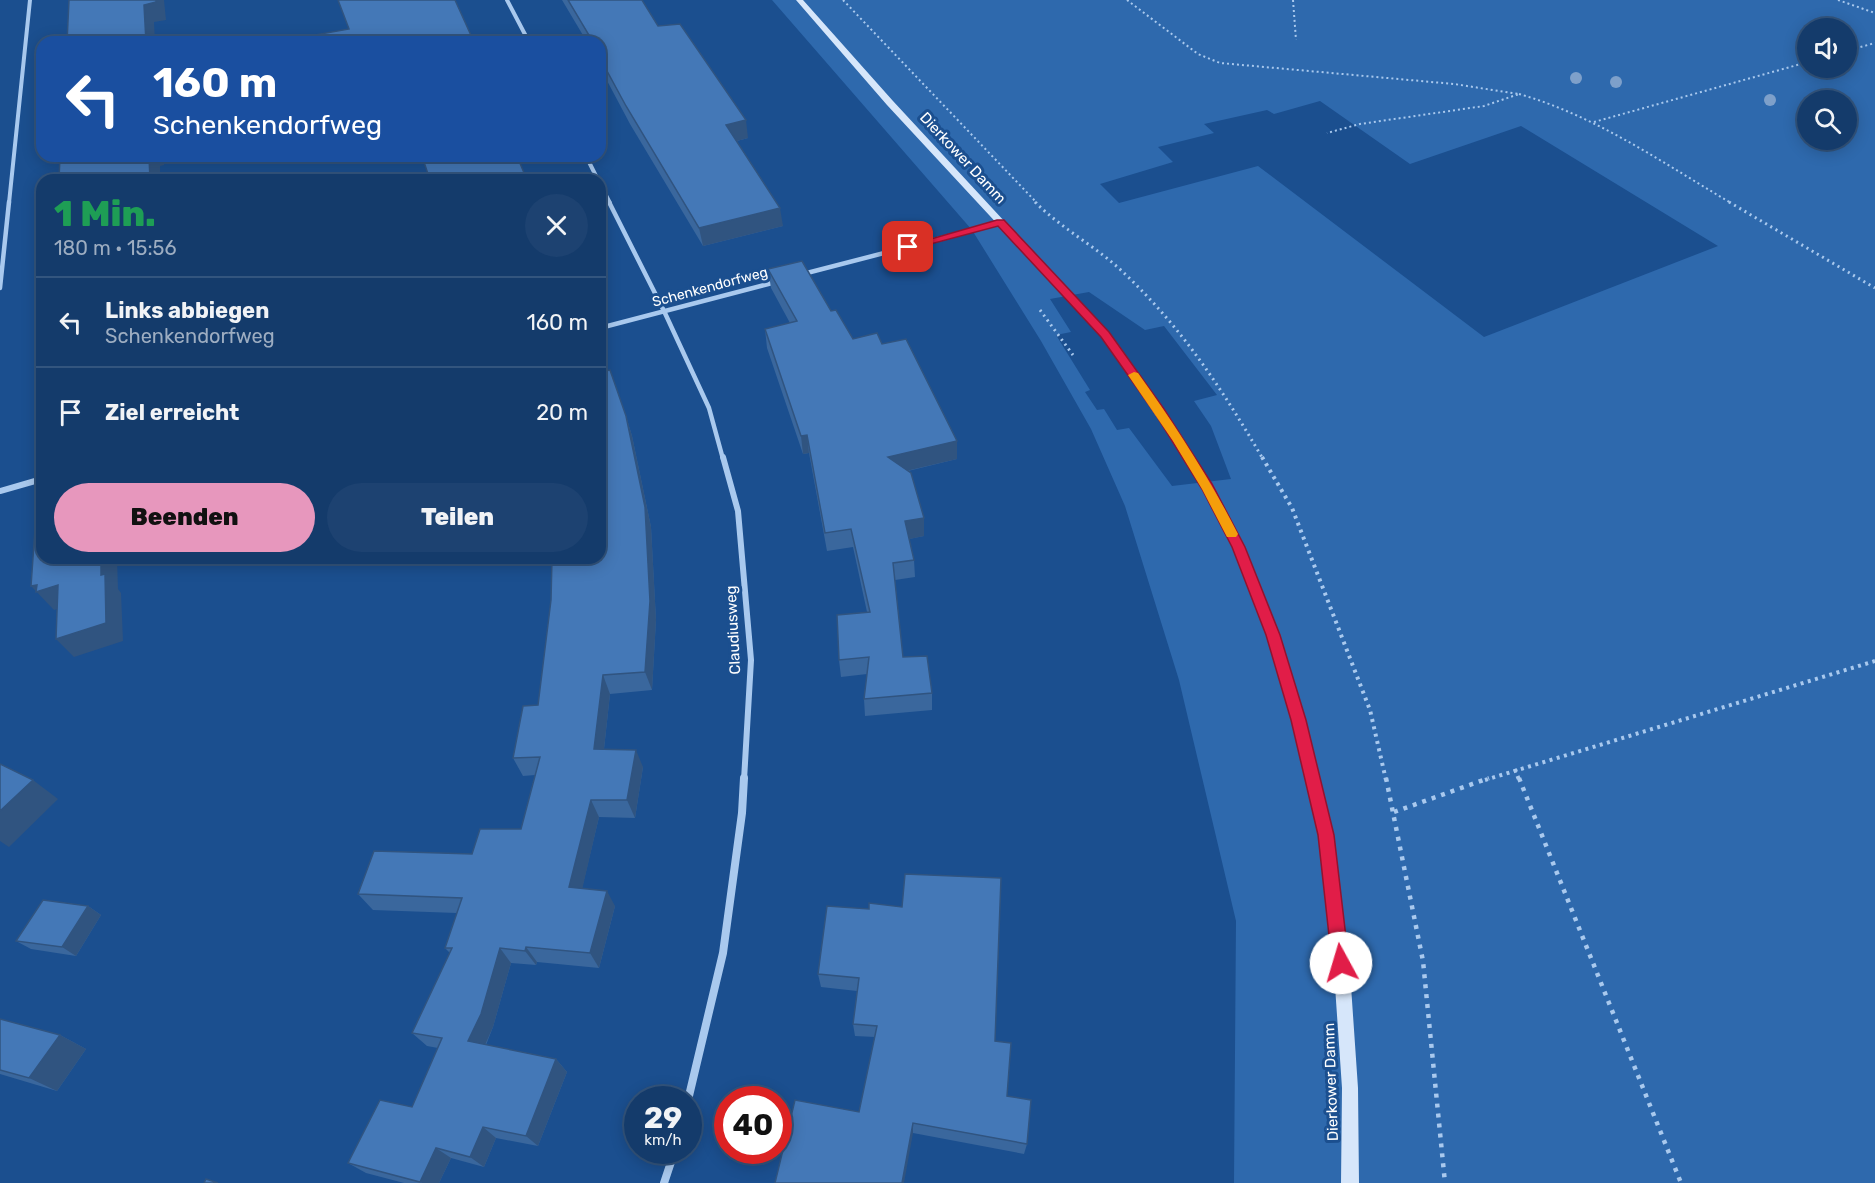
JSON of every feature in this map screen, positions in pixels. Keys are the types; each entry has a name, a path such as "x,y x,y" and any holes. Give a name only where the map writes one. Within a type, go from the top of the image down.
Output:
{"street":[{"path":"0,288 30,0"},
{"path":"507,0 526,36"},
{"name":"Dierkower Damm","path":"800,0 1000,223 1105,335 1177,438 1208,488 1239,547 1273,635 1298,720 1326,835 1343,986 1350,1088 1350,1183"},
{"name":"Claudiusweg","path":"606,196 664,311 709,408 738,511 751,660 742,813 723,953 691,1086"},
{"name":"Schenkendorfweg","path":"791,278 1000,223"},
{"name":"Schenkendorfweg","path":"606,326 780,281"},
{"path":"0,490 36,481"},
{"path":"664,1183 670,1164"}],"path":[{"path":"1127,0 1198,54 1220,63 1454,84 1519,94 1554,104 1593,122 1875,288"},
{"path":"1293,0 1296,40"},
{"path":"1838,0 1875,14"},
{"path":"1857,48 1875,43"},
{"path":"1593,122 1797,65"},
{"path":"1327,133 1360,124 1484,106 1519,94"},
{"path":"1394,812 1515,769 1875,661"},
{"path":"1515,769 1681,1183"}],"shaded area":[{"path":"772,0 1875,0 1875,1183 1234,1183 1236,921 1179,680 1125,506 1091,429 1041,341 972,230","holes":["1320,101 1410,164 1521,126 1718,246 1484,337 1258,166 1119,203 1100,184 1173,162 1158,147 1214,133 1204,124 1267,110 1274,114","1089,292 1145,330 1164,326 1217,395 1194,401 1211,426 1231,479 1172,486 1129,428 1117,430 1104,409 1097,410 1085,392 1090,390 1056,335 1071,332 1050,299"]}],"building":[{"path":"69,0 156,0 156,2 144,5 146,36 67,36"},
{"path":"338,0 455,0 471,36 309,36 349,29"},
{"path":"568,0 642,0 658,26 680,24 746,120 726,125 780,208 699,228 606,69 606,36 589,36"},
{"path":"60,162 149,162 150,174 59,174"},
{"path":"424,162 520,162 524,174 428,174"},
{"path":"802,261 831,311 836,310 853,339 877,333 882,344 906,339 957,441 888,457 911,473 924,518 905,521 914,560 893,563 903,657 927,656 932,693 864,699 869,657 839,660 837,615 870,612 851,529 825,533 807,435 801,436 765,329 797,321 768,269"},
{"path":"610,370 626,416 645,507 650,601 645,672 603,675 594,749 636,750 627,800 591,800 569,887 607,891 590,953 526,947 525,951 500,948 481,1014 468,1041 556,1059 526,1136 483,1127 470,1157 436,1148 420,1182 348,1163 380,1100 412,1107 442,1038 412,1033 452,948 445,948 462,898 358,894 374,851 472,854 480,829 521,829 540,757 513,758 523,706 538,705 551,600 552,564 606,564 606,371"},
{"path":"36,515 36,564 101,564 101,575 105,574 106,623 56,639 58,585 36,592 37,585 31,586"},
{"path":"0,764 33,780 0,811"},
{"path":"905,874 1001,878 995,1041 1011,1043 1007,1096 1031,1100 1027,1144 913,1123 902,1183 775,1183 780,1164 792,1164 792,1112 795,1100 859,1112 877,1026 853,1024 859,978 818,974 827,906 869,909 869,903 902,907"},
{"path":"43,900 88,906 62,947 16,941"},
{"path":"0,1019 60,1035 29,1078 0,1070"},
{"path":"206,1179 218,1183 204,1183"}],"slow traffic":[{"path":"1134,375 1208,488 1232,534"}],"route":[{"path":"908,247 1000,223 1105,335 1160,412 1208,488 1239,547 1273,635 1298,720 1326,835 1341,963"}]}
